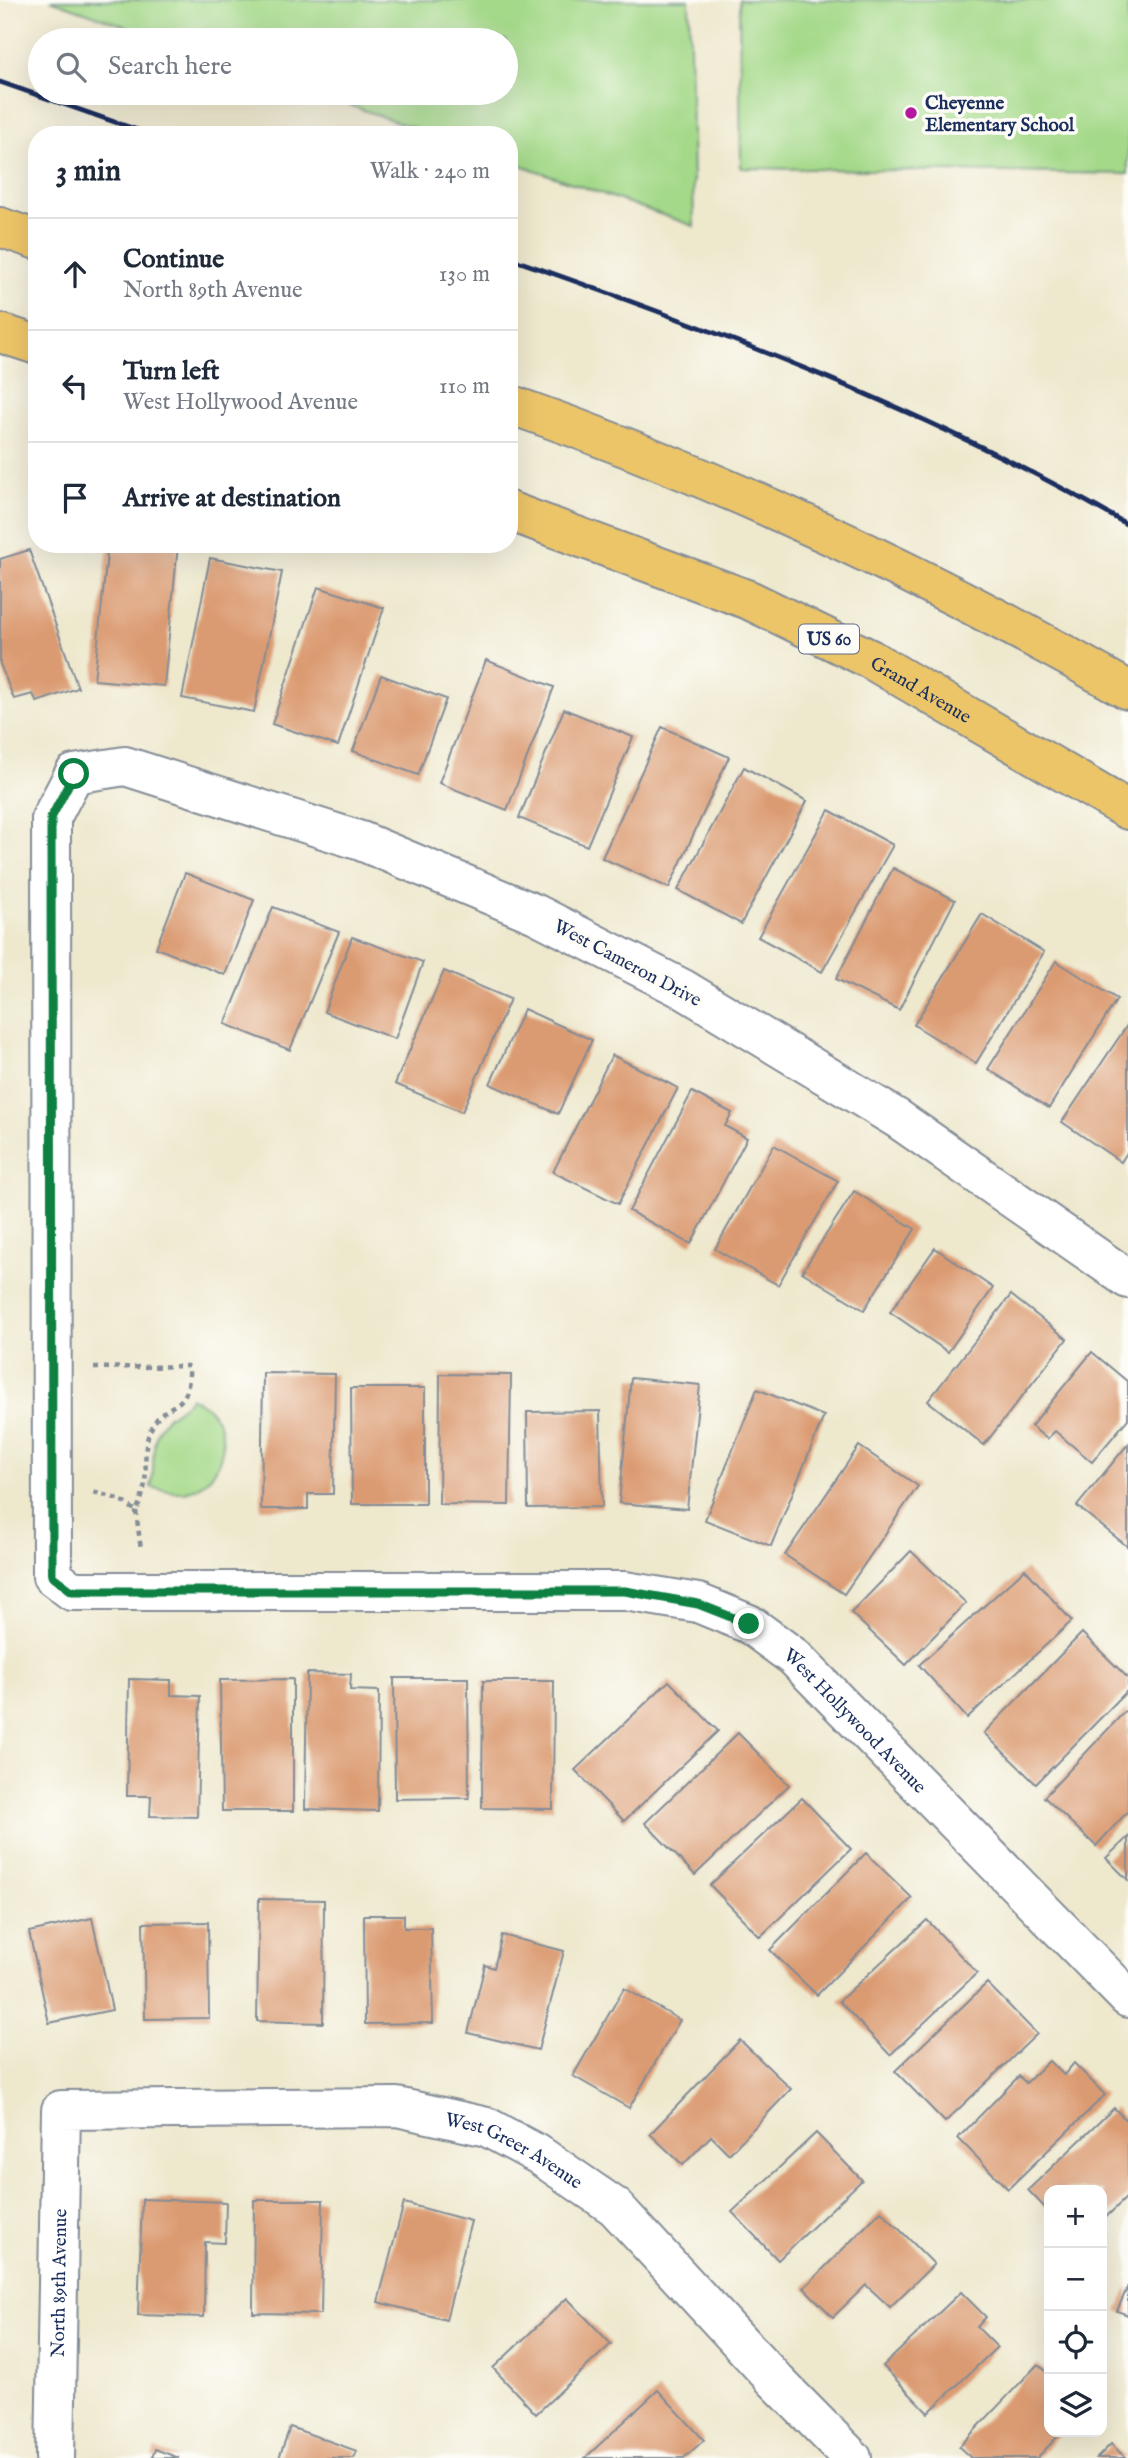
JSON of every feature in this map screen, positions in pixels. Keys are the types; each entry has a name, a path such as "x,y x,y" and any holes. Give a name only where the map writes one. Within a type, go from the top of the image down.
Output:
{"highway":[{"path":"0,227 28,237"},
{"path":"0,333 28,342"},
{"path":"518,407 733,490 1023,630 1128,690"},
{"name":"Grand Avenue","path":"518,514 749,600 870,659 1128,810"}],"street":[{"name":"West Cameron Drive","path":"51,1364 51,818 74,774 125,766 361,841 537,914 684,989 886,1111 1128,1279"},
{"name":"West Hollywood Avenue","path":"51,1364 52,1576 72,1591 625,1591 698,1604 749,1624 794,1657 1128,1998"},
{"name":"West Greer Avenue","path":"61,2110 397,2107 487,2127 540,2155 615,2207 775,2380 852,2458"},
{"name":"North 89th Avenue","path":"55,2458 61,2110"}],"path":[{"path":"51,1364 95,1368 189,1366 190,1389 186,1396 157,1419 150,1429 146,1489 136,1511 143,1549 132,1551"},
{"path":"95,1368 95,1381"},
{"path":"92,1505 94,1480"},
{"path":"94,1492 121,1500 136,1511"}],"green space":[{"path":"50,0 689,0 694,226 518,164 518,126 408,126 349,105 518,105 518,28 130,28"},
{"path":"739,0 1128,0 1128,174 741,168"},
{"path":"191,1397 207,1408 217,1420 222,1433 220,1458 215,1470 197,1488 184,1492 151,1487 158,1430 165,1419"}],"building":[{"path":"28,550 30,553 78,688 37,702 33,694 14,699 0,664 0,559"},
{"path":"107,553 177,553 164,686 94,680"},
{"path":"210,558 282,572 254,712 182,698"},
{"path":"318,587 384,608 338,746 272,724"},
{"path":"486,660 554,687 507,810 439,783"},
{"path":"381,675 446,699 418,775 353,751"},
{"path":"564,709 633,737 587,846 519,818"},
{"path":"662,727 729,757 669,888 602,858"},
{"path":"744,767 807,801 741,924 678,890"},
{"path":"829,810 893,845 822,972 758,937"},
{"path":"893,868 955,900 899,1010 836,979"},
{"path":"185,873 254,900 225,975 156,948"},
{"path":"273,907 339,932 290,1050 225,1024"},
{"path":"982,914 1044,952 976,1063 914,1025"},
{"path":"352,937 423,962 395,1039 324,1012"},
{"path":"1056,961 1117,999 1049,1108 988,1069"},
{"path":"444,971 510,999 462,1112 395,1084"},
{"path":"524,1009 592,1040 558,1114 490,1084"},
{"path":"1128,1024 1128,1151 1121,1162 1062,1122"},
{"path":"612,1055 678,1088 618,1204 553,1172"},
{"path":"692,1092 732,1113 725,1126 747,1138 691,1244 629,1211"},
{"path":"774,1145 838,1181 778,1285 715,1249"},
{"path":"854,1191 915,1229 864,1310 802,1272"},
{"path":"935,1248 993,1288 948,1352 890,1312"},
{"path":"1011,1295 1067,1339 984,1445 928,1401"},
{"path":"1092,1352 1128,1382 1128,1419 1092,1462 1055,1431 1047,1439 1031,1426"},
{"path":"263,1373 335,1374 333,1494 308,1494 308,1509 261,1509"},
{"path":"440,1374 511,1375 509,1505 439,1504"},
{"path":"631,1378 700,1385 687,1509 619,1503"},
{"path":"351,1388 425,1388 425,1504 352,1504"},
{"path":"757,1389 824,1416 771,1546 705,1520"},
{"path":"600,1411 602,1507 528,1508 527,1412"},
{"path":"1128,1444 1128,1547 1077,1506"},
{"path":"859,1446 918,1486 844,1594 785,1555"},
{"path":"911,1551 966,1603 906,1665 851,1613"},
{"path":"1025,1569 1072,1621 967,1718 919,1665"},
{"path":"1082,1633 1128,1678 1128,1690 1036,1784 984,1733"},
{"path":"307,1673 351,1674 350,1690 379,1691 378,1811 305,1809"},
{"path":"394,1678 468,1678 469,1798 395,1799"},
{"path":"129,1679 171,1680 171,1695 200,1696 197,1817 150,1816 151,1796 127,1796"},
{"path":"293,1679 293,1811 222,1811 220,1680"},
{"path":"483,1681 554,1681 553,1809 482,1808"},
{"path":"669,1681 718,1731 624,1821 575,1770"},
{"path":"1128,1708 1128,1811 1096,1846 1044,1797"},
{"path":"738,1733 789,1785 695,1875 645,1823"},
{"path":"802,1798 851,1849 760,1937 710,1885"},
{"path":"1128,1837 1128,1880 1106,1858"},
{"path":"866,1853 912,1898 817,1995 770,1950"},
{"path":"259,1899 324,1900 323,2023 257,2021"},
{"path":"364,1915 404,1915 404,1928 431,1928 433,2023 365,2024"},
{"path":"92,1918 112,2010 49,2023 29,1932"},
{"path":"927,1920 977,1973 890,2055 839,2001"},
{"path":"208,1922 209,2018 145,2019 143,1923"},
{"path":"502,1935 564,1951 538,2050 468,2033 485,1965 494,1968"},
{"path":"987,1983 1037,2034 945,2122 895,2071"},
{"path":"624,1988 680,2020 629,2108 573,2076"},
{"path":"740,2040 791,2089 729,2154 711,2136 683,2165 650,2134"},
{"path":"1049,2061 1064,2075 1074,2063 1105,2095 1008,2189 958,2138 1019,2076 1026,2083"},
{"path":"1114,2108 1128,2122 1128,2196 1107,2216 1107,2185 1044,2185 1044,2207 1028,2190"},
{"path":"816,2133 862,2180 778,2260 732,2212"},
{"path":"142,2199 226,2202 225,2243 205,2242 204,2317 138,2315"},
{"path":"254,2200 323,2200 321,2314 253,2313"},
{"path":"404,2203 471,2221 446,2320 378,2302"},
{"path":"881,2211 934,2264 890,2307 866,2285 833,2317 804,2288"},
{"path":"1128,2286 1128,2315 1117,2311"},
{"path":"961,2292 986,2317 977,2327 997,2347 928,2413 883,2366"},
{"path":"567,2298 611,2344 536,2414 493,2368"},
{"path":"1038,2364 1044,2369 1044,2437 1057,2437 1037,2458 971,2458 959,2447"},
{"path":"658,2390 704,2440 684,2458 585,2458"},
{"path":"290,2427 357,2451 354,2458 279,2458"},
{"path":"1111,2444 1126,2458 1097,2458"},
{"path":"155,2449 179,2458 152,2458"}],"railway":[{"path":"0,82 28,92"},
{"path":"66,105 126,126"},
{"path":"518,261 747,345 903,410 1054,484 1128,525"}],"place":[{"name":"Cheyenne Elementary School","path":"911,113"}],"route":[{"path":"74,774 51,818 52,1576 72,1591 625,1591 698,1604 749,1624"}]}
